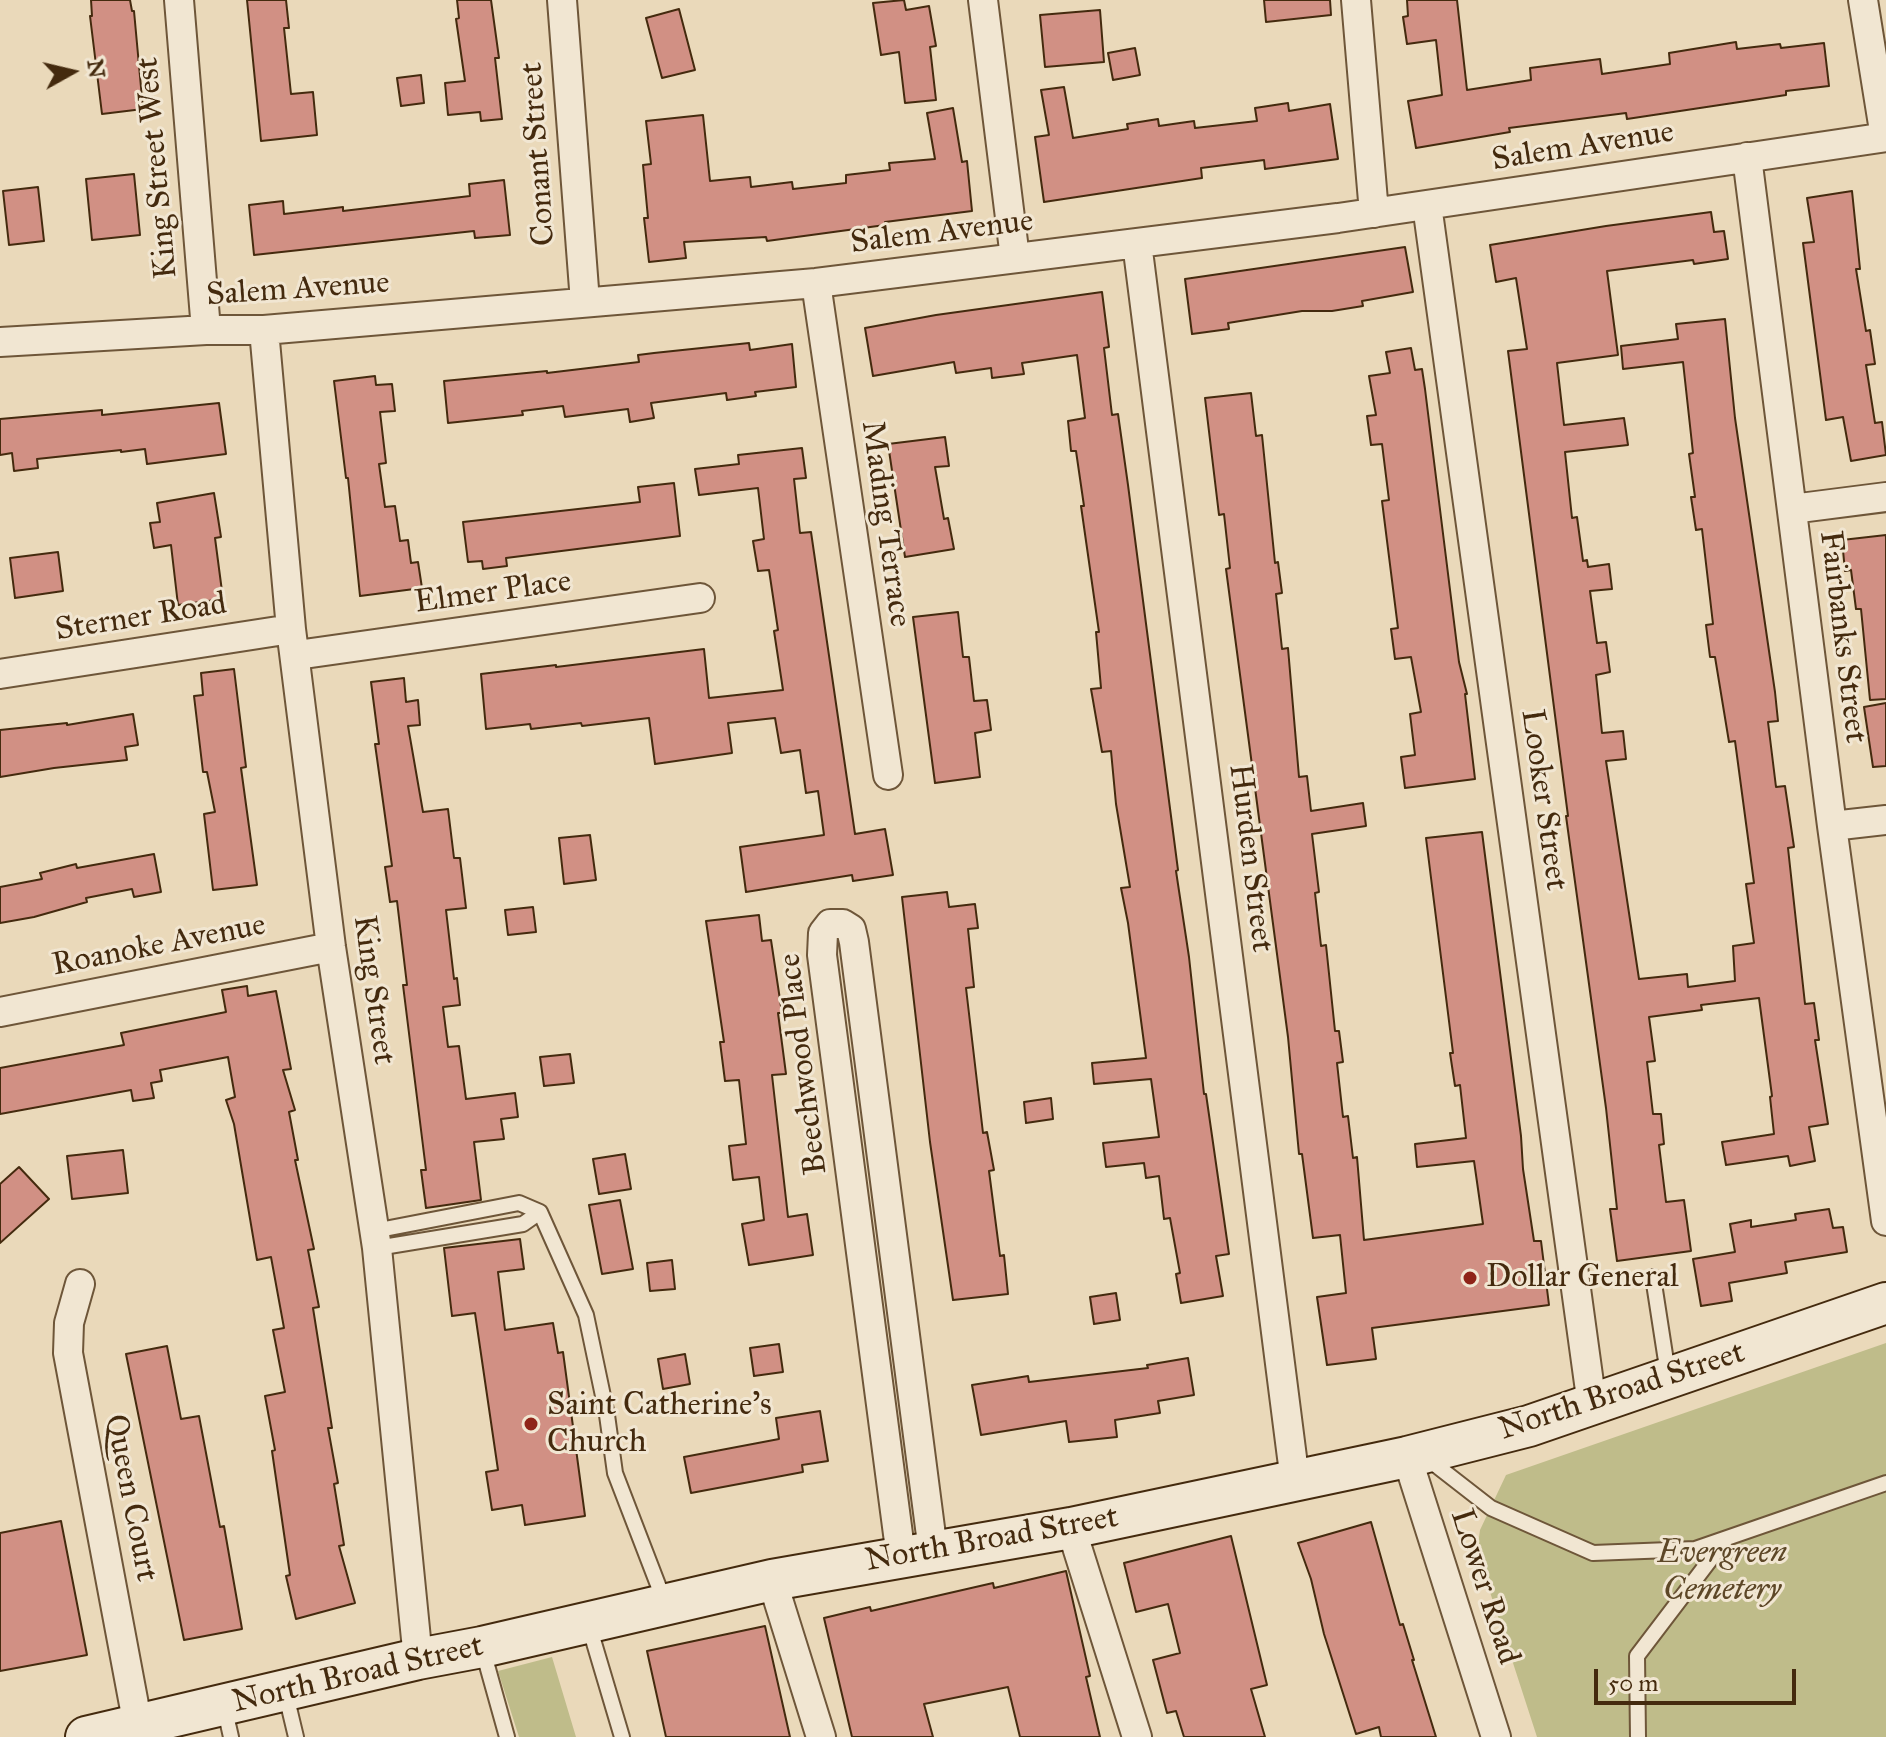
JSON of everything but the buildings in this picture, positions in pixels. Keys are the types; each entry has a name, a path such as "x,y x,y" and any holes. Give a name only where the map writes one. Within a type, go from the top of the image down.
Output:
{"main road":[{"name":"North Broad Street","path":"86,1737 138,1726 227,1721 285,1691 418,1659 772,1580 1071,1528 1414,1455 1529,1426 1886,1303"}],"street":[{"name":"King Street West","path":"179,0 206,330"},
{"name":"Conant Street","path":"562,0 585,302"},
{"path":"983,0 1015,258"},
{"path":"1356,0 1374,213"},
{"path":"1863,0 1885,137"},
{"name":"Salem Avenue","path":"0,342 206,330 264,330 816,283 1374,213 1885,137"},
{"name":"Fairbanks Street","path":"1747,157 1886,1221"},
{"name":"Looker Street","path":"1427,205 1592,1405"},
{"name":"Hurden Street","path":"1137,243 1295,1481"},
{"name":"Mading Terrace","path":"816,283 888,775"},
{"name":"King Street","path":"264,330 294,642 331,947 376,1240 418,1659"},
{"path":"1792,509 1886,497"},
{"name":"Elmer Place","path":"294,642 700,598"},
{"name":"Sterner Road","path":"0,674 294,642"},
{"path":"1832,826 1886,820"},
{"name":"Beechwood Place","path":"830,924 843,924 851,929 854,942 904,1321 917,1554 872,1325 822,955 823,933 830,924"},
{"name":"Roanoke Avenue","path":"0,1012 331,947"},
{"path":"846,1126 878,1122"},
{"name":"Queen Court","path":"80,1284 69,1323 68,1353 138,1726"},
{"path":"872,1325 904,1321"},
{"name":"Lower Road","path":"1414,1455 1496,1737"},
{"path":"1071,1528 1137,1737"},
{"path":"772,1580 821,1737"}],"lane":[{"path":"376,1240 519,1203 540,1212 586,1315 607,1415 615,1473 665,1604"},
{"path":"376,1240 523,1224 540,1212"},
{"path":"1653,1277 1668,1379"},
{"path":"1414,1455 1491,1508 1593,1553 1695,1549 1886,1483"},
{"path":"1638,1737 1637,1656 1727,1538"},
{"path":"588,1622 622,1737"},
{"path":"482,1647 507,1737"},
{"path":"285,1691 296,1737"}],"green space":[{"name":"Evergreen Cemetery","path":"1886,1343 1886,1737 1537,1737 1477,1552 1480,1530 1506,1475"},
{"path":"552,1657 576,1737 519,1737 498,1671"}],"place":[{"name":"Dollar General","path":"1470,1278"},
{"name":"Saint Catherine's Church","path":"531,1424"}]}
